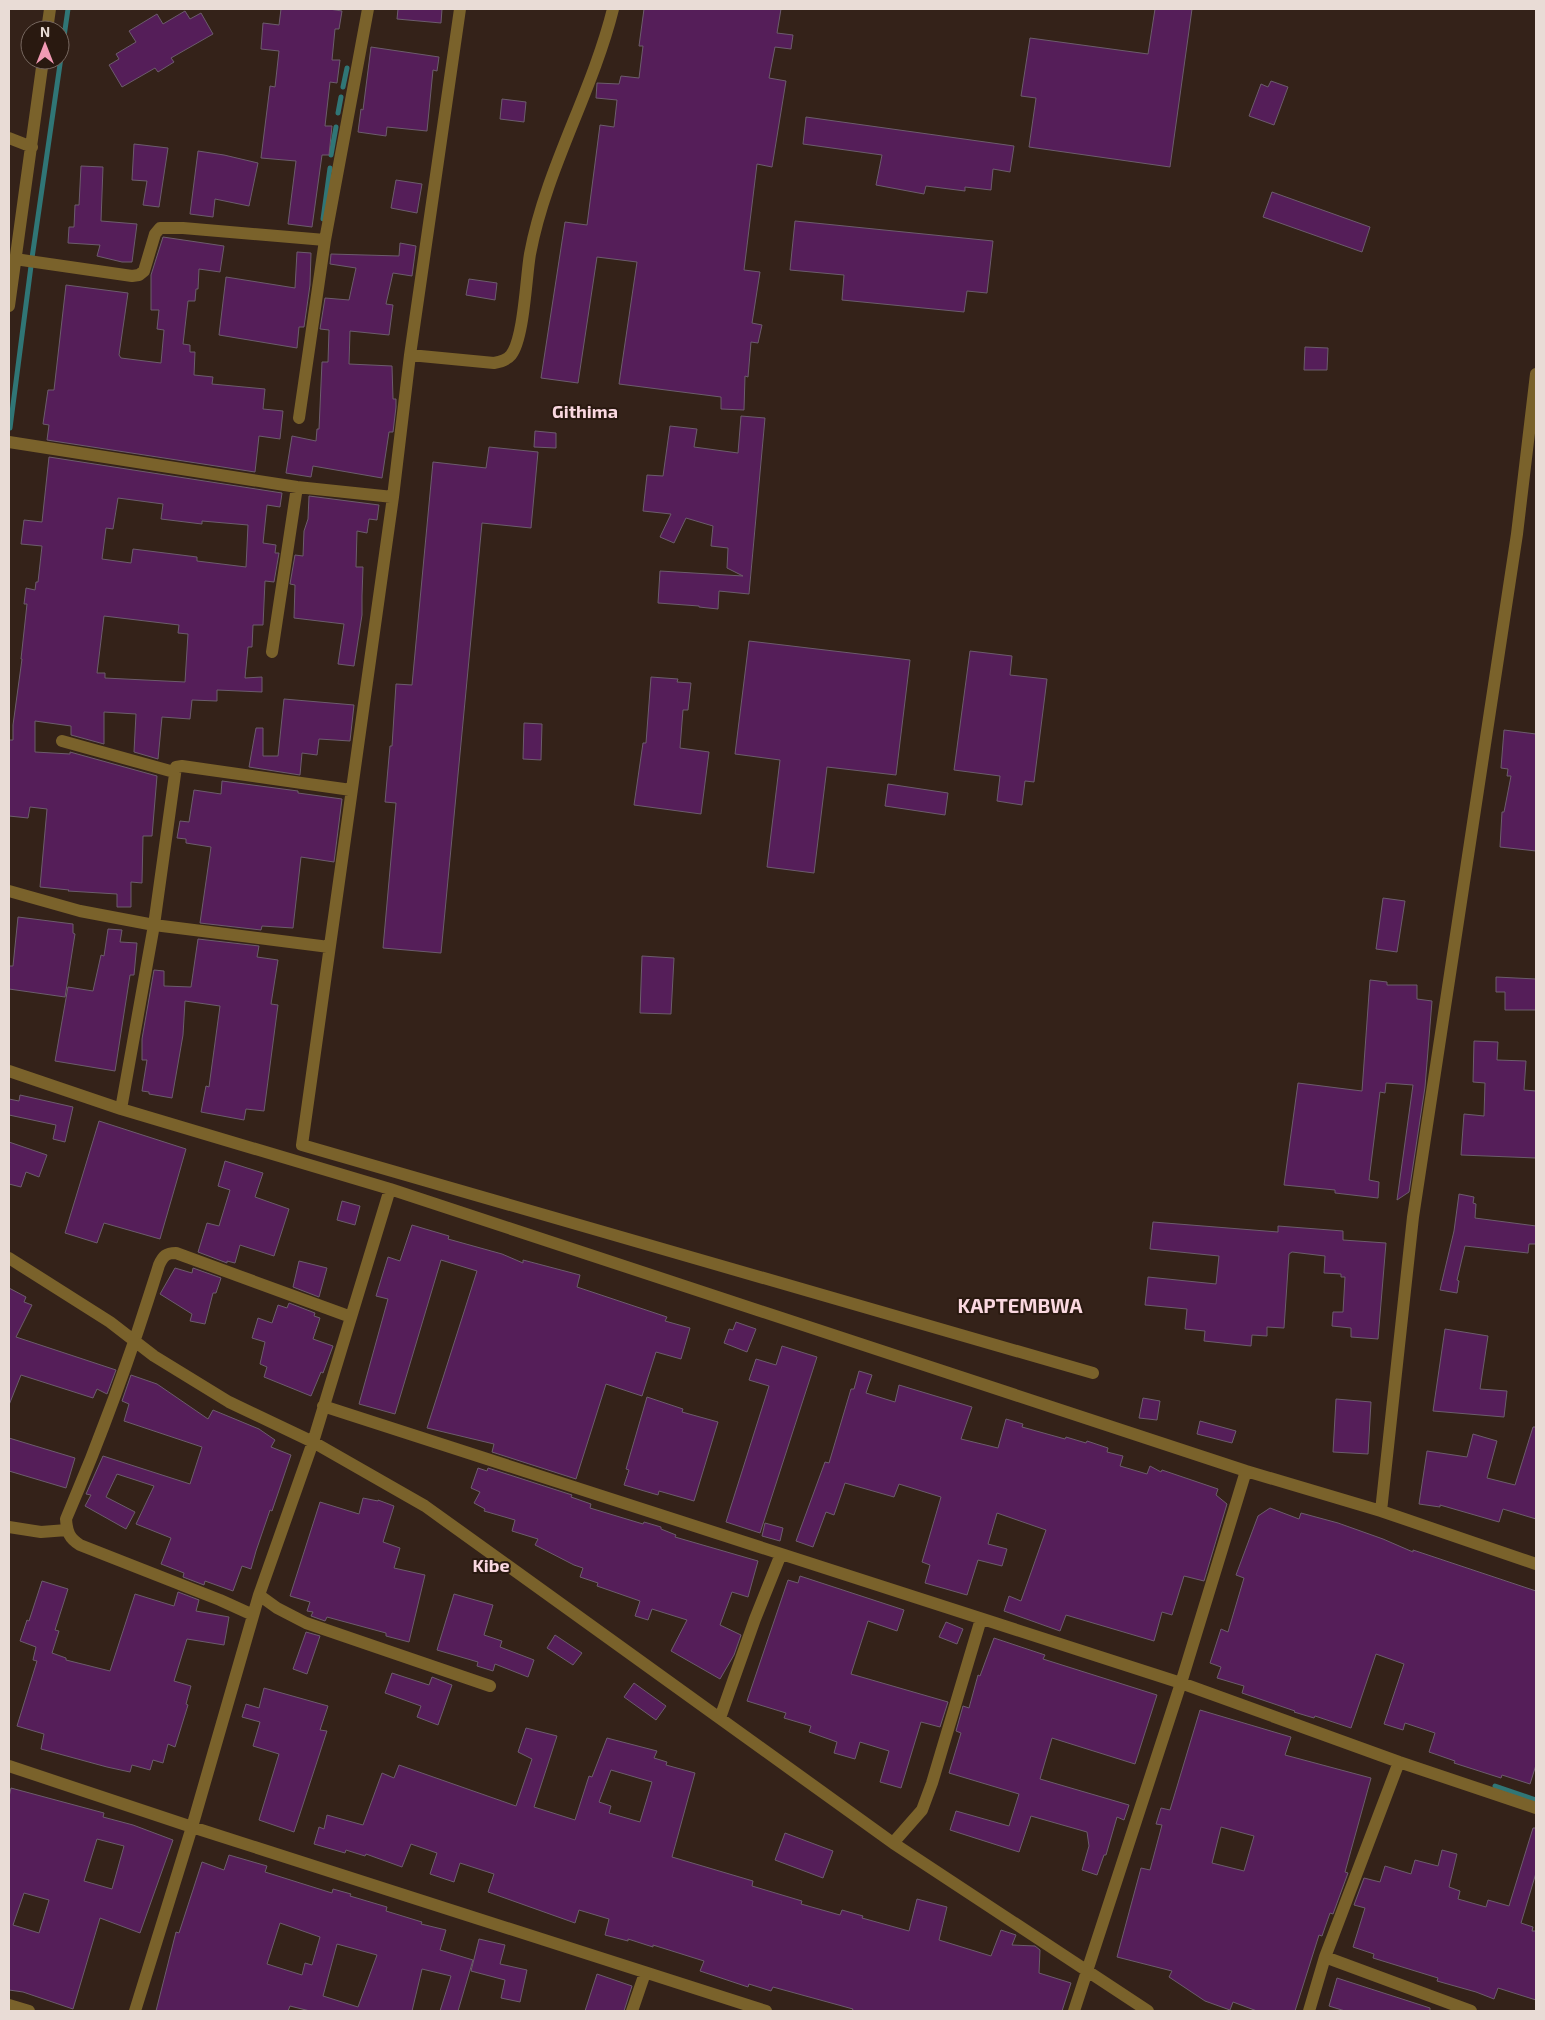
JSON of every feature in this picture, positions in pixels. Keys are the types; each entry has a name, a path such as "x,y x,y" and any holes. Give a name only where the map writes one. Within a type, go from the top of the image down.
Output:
{"street":[{"path":"299,418 325,240 368,9"},
{"path":"460,9 410,356 393,497 302,1144 1093,1373"},
{"path":"410,356 494,364 512,355 521,329 530,254 540,214 562,149 587,90 605,40 613,9"},
{"path":"9,306 42,70"},
{"path":"9,138 32,146"},
{"path":"15,259 132,276 144,270 155,234 160,228 183,228 325,240"},
{"path":"1380,1511 1413,1216 1517,534 1536,374"},
{"path":"9,442 297,487 393,497"},
{"path":"272,652 297,487"},
{"path":"62,741 174,772"},
{"path":"121,1109 154,925 176,768 182,766 351,790"},
{"path":"9,891 80,911 154,925 329,946"},
{"path":"9,1071 121,1109 390,1189 1246,1471 1380,1511 1536,1564"},
{"path":"135,2011 192,1827 259,1595 313,1442 390,1189"},
{"path":"253,1615 220,1600 80,1545 71,1540 67,1530 66,1519 100,1441 135,1342 159,1265 163,1257 168,1253 176,1253 351,1317"},
{"path":"9,1258 110,1322 154,1356 229,1402 313,1442 425,1506 893,1843 1148,2011"},
{"path":"323,1406 1181,1683 1399,1762 1536,1808"},
{"path":"1074,2011 1181,1683 1246,1471"},
{"path":"9,1527 41,1532 67,1530"},
{"path":"720,1718 755,1619 781,1554"},
{"path":"259,1595 277,1608 306,1624 490,1686"},
{"path":"893,1843 922,1810 932,1783 981,1619"},
{"path":"1308,2011 1325,1957 1399,1762"},
{"path":"9,1766 192,1827 766,2011"},
{"path":"1325,1957 1471,2011"},
{"path":"632,2011 645,1973"},
{"path":"9,2005 30,2011"}],"building":[{"path":"281,9 329,9 342,11 339,29 335,29 332,60 340,60 337,83 330,82 325,126 332,126 329,155 322,155 312,227 288,224 296,161 261,158 270,86 275,87 279,51 261,49 263,23 279,25"},
{"path":"398,9 442,9 441,23 397,19"},
{"path":"644,9 781,9 777,33 793,35 791,49 775,47 769,78 786,81 772,167 757,164 744,270 760,272 752,323 762,325 758,343 751,342 748,377 745,376 744,410 721,409 721,397 619,384 637,262 597,257 578,383 541,378 565,222 587,225 600,125 614,127 617,100 596,98 597,83 619,84 621,76 639,78 643,46 639,46"},
{"path":"1155,9 1192,9 1170,167 1029,147 1036,98 1021,96 1030,38 1148,54"},
{"path":"185,11 190,19 201,13 213,34 171,58 174,62 158,72 155,68 122,87 109,65 119,59 116,54 136,42 129,31 157,14 163,24"},
{"path":"371,47 439,57 437,71 433,70 427,131 387,127 386,136 358,132 361,109 363,110"},
{"path":"1271,81 1288,87 1274,125 1249,116 1261,84 1268,87"},
{"path":"502,99 526,102 524,122 500,119"},
{"path":"806,117 1014,146 1010,172 993,169 991,190 965,187 965,191 926,186 924,194 876,185 882,155 803,144"},
{"path":"134,144 168,148 159,207 143,205 147,181 132,180"},
{"path":"198,151 258,163 249,206 215,199 213,217 190,214"},
{"path":"81,166 103,167 101,221 137,224 132,262 122,262 97,256 100,245 68,243 69,227 74,227 75,205 79,205"},
{"path":"396,180 422,184 417,213 391,208"},
{"path":"1272,192 1370,227 1362,252 1263,217"},
{"path":"795,221 993,241 987,293 967,291 964,312 842,300 844,275 790,270"},
{"path":"163,237 224,246 220,272 199,269 195,301 188,301 183,344 190,345 190,352 195,352 194,375 213,377 212,384 265,389 263,409 283,411 280,439 259,436 255,472 47,440 49,425 43,424 48,390 54,390 66,285 128,293 119,355 121,358 161,363 164,330 157,329 159,310 151,310 151,275"},
{"path":"400,243 416,246 412,276 393,273 386,304 393,305 389,335 350,331 349,364 392,366 393,399 396,399 396,407 393,432 389,432 382,478 313,466 311,477 286,473 292,436 316,441 317,429 319,429 322,362 328,362 329,330 320,329 325,298 349,300 356,268 330,264 331,254 399,256"},
{"path":"297,252 311,253 310,285 304,327 299,327 297,348 219,335 226,277 295,288"},
{"path":"469,279 497,283 495,300 466,295"},
{"path":"1305,347 1328,348 1327,370 1304,370"},
{"path":"741,416 765,418 749,594 719,591 718,609 658,603 660,571 743,576 727,568 728,548 711,546 713,526 686,518 674,543 660,537 671,514 643,511 647,475 663,476 670,426 697,429 694,447 738,453"},
{"path":"535,431 556,433 556,448 534,447"},
{"path":"489,447 538,452 531,528 482,523 441,953 383,948 396,803 385,802 390,746 392,746 396,684 412,685 433,462 486,468"},
{"path":"49,457 282,493 280,507 267,505 263,543 276,545 275,553 279,553 274,582 265,581 263,625 253,625 252,647 248,647 245,678 262,677 262,692 217,690 217,701 192,700 190,719 162,717 158,759 134,752 136,714 104,712 104,744 71,735 71,726 35,721 35,752 70,754 70,752 157,776 152,836 143,836 142,883 131,882 131,907 117,907 117,894 40,887 47,809 30,807 28,818 9,816 9,740 13,740 13,725 22,659 27,604 24,604 26,588 35,590 36,582 38,582 42,546 21,544 24,520 42,522","holes":["118,498 163,504 161,519 202,524 202,521 248,525 246,567 197,561 197,557 133,549 131,563 102,559 106,528 113,529","104,616 179,625 178,633 188,634 185,682 105,678 105,673 97,673"]},
{"path":"309,496 379,505 377,520 369,519 367,533 357,531 356,567 363,567 362,615 354,666 338,664 344,624 294,618 295,585 290,584 295,555 303,556"},
{"path":"749,641 910,660 896,775 827,767 814,873 767,867 780,760 735,754"},
{"path":"970,651 1012,656 1010,675 1047,679 1034,782 1025,781 1022,805 997,801 1000,776 954,770"},
{"path":"651,677 678,679 677,682 691,683 688,710 683,710 680,748 709,752 701,814 634,805 643,743 646,743"},
{"path":"284,699 354,705 350,741 319,739 317,755 302,753 300,775 249,767 256,728 263,728 263,756 278,756"},
{"path":"524,723 542,724 541,760 523,759"},
{"path":"1504,730 1536,734 1536,851 1500,847 1502,812 1504,812 1511,776 1507,776 1508,769 1501,768"},
{"path":"222,781 342,799 334,862 301,857 293,928 262,926 261,930 200,923 211,847 186,843 186,839 177,838 180,821 189,822 194,790 221,794"},
{"path":"888,784 948,793 945,815 885,806"},
{"path":"1383,898 1405,901 1397,952 1376,949"},
{"path":"18,917 73,924 73,933 75,934 65,997 9,989 9,966 13,966"},
{"path":"108,929 122,930 120,942 137,943 134,975 130,975 115,1071 55,1061 68,987 93,991 101,955 104,956"},
{"path":"198,939 259,946 257,957 278,960 271,1004 278,1005 264,1111 246,1109 244,1120 201,1112 206,1086 209,1087 220,1006 185,1001 183,1035 172,1098 142,1091 147,1060 142,1060 142,1039 154,970 164,971 164,986 191,987"},
{"path":"642,956 674,958 671,1014 640,1013"},
{"path":"1496,977 1536,979 1536,1010 1505,1010 1505,992 1496,992"},
{"path":"1370,980 1387,982 1387,985 1417,985 1417,999 1432,1001 1425,1087 1409,1192 1397,1200 1413,1085 1386,1083 1385,1093 1380,1092 1369,1180 1379,1182 1378,1198 1335,1193 1335,1190 1284,1185 1298,1083 1362,1091"},
{"path":"1474,1041 1498,1042 1497,1060 1526,1061 1524,1090 1536,1091 1536,1158 1461,1155 1464,1114 1484,1116 1485,1083 1473,1082"},
{"path":"20,1095 73,1107 65,1142 53,1139 56,1125 9,1115 9,1099 19,1101"},
{"path":"99,1121 186,1149 160,1239 104,1223 97,1243 65,1233"},
{"path":"9,1142 47,1155 39,1177 26,1172 21,1187 9,1184"},
{"path":"225,1161 263,1173 255,1197 289,1209 274,1256 240,1245 235,1263 227,1261 227,1263 198,1252 207,1223 219,1226 230,1190 218,1186"},
{"path":"1459,1194 1474,1197 1473,1203 1476,1204 1475,1218 1536,1226 1536,1244 1529,1244 1528,1253 1465,1246 1457,1280 1459,1281 1457,1293 1440,1290 1454,1231"},
{"path":"342,1201 360,1206 355,1225 337,1220"},
{"path":"1153,1222 1278,1232 1278,1226 1343,1231 1343,1240 1386,1243 1378,1339 1351,1337 1351,1328 1332,1326 1333,1312 1343,1312 1345,1277 1341,1277 1341,1274 1324,1273 1325,1256 1292,1252 1289,1254 1284,1328 1267,1327 1267,1336 1252,1335 1251,1346 1204,1341 1205,1331 1185,1329 1187,1309 1145,1305 1148,1277 1216,1284 1219,1256 1150,1249"},
{"path":"412,1225 449,1236 448,1239 502,1254 523,1263 523,1260 580,1275 577,1287 667,1317 665,1321 690,1328 681,1359 656,1352 642,1396 606,1384 576,1479 492,1452 494,1444 427,1428 477,1271 441,1260 395,1414 359,1404 388,1299 376,1296 388,1257 400,1261"},
{"path":"299,1261 327,1268 319,1297 293,1287"},
{"path":"175,1268 192,1273 193,1268 221,1278 216,1293 213,1293 205,1324 190,1321 192,1314 160,1294"},
{"path":"9,1288 26,1297 24,1302 32,1305 16,1337 116,1370 107,1394 97,1389 93,1398 21,1375 9,1405"},
{"path":"289,1303 315,1313 314,1316 320,1318 313,1339 333,1346 323,1373 321,1372 311,1396 264,1377 267,1367 260,1364 265,1342 252,1338 258,1318 272,1323 278,1305 287,1308"},
{"path":"736,1322 756,1329 747,1352 724,1343 729,1329 733,1330"},
{"path":"1445,1329 1488,1336 1480,1389 1507,1391 1504,1417 1433,1411"},
{"path":"782,1346 817,1357 760,1533 726,1522 769,1386 749,1380 756,1359 776,1365"},
{"path":"859,1371 872,1375 866,1393 895,1402 899,1385 972,1407 961,1439 998,1448 1006,1419 1023,1424 1022,1427 1065,1439 1066,1437 1086,1443 1087,1441 1108,1448 1107,1452 1123,1456 1120,1466 1147,1474 1150,1466 1161,1472 1162,1470 1218,1489 1216,1495 1227,1504 1204,1581 1184,1576 1172,1615 1162,1612 1154,1641 1066,1615 1060,1631 1004,1611 1009,1596 1021,1601 1046,1530 997,1513 988,1544 1007,1549 1002,1566 978,1560 967,1595 925,1583 930,1565 922,1562 941,1497 899,1484 894,1497 845,1483 834,1515 826,1512 813,1547 796,1541 825,1462 829,1463 851,1389 854,1389"},
{"path":"131,1375 157,1384 208,1419 213,1410 259,1429 275,1440 271,1447 291,1455 272,1511 270,1510 251,1569 242,1566 233,1591 205,1581 204,1585 183,1577 184,1573 161,1564 171,1538 136,1524 154,1486 117,1474 106,1497 135,1512 126,1529 85,1506 91,1495 86,1494 103,1456 190,1484 202,1447 124,1421 129,1404 122,1401"},
{"path":"647,1397 683,1409 682,1412 718,1422 694,1501 659,1491 658,1495 624,1485 629,1470 626,1469"},
{"path":"1143,1398 1160,1401 1157,1420 1139,1418"},
{"path":"1336,1399 1371,1402 1368,1454 1333,1452"},
{"path":"1200,1421 1236,1431 1232,1443 1197,1434"},
{"path":"1533,1427 1536,1427 1536,1519 1503,1509 1499,1522 1440,1505 1440,1507 1419,1504 1427,1451 1467,1457 1473,1434 1497,1441 1487,1478 1515,1485"},
{"path":"9,1438 75,1458 66,1488 9,1471"},
{"path":"478,1468 487,1471 488,1468 572,1495 571,1497 591,1504 590,1508 643,1524 644,1522 661,1527 661,1529 676,1535 675,1537 758,1561 748,1597 732,1592 720,1625 741,1635 734,1655 720,1679 671,1651 687,1620 652,1609 648,1620 635,1616 640,1601 597,1586 598,1583 580,1577 583,1568 535,1545 538,1539 512,1531 515,1520 484,1511 485,1509 474,1503 480,1492 471,1488"},
{"path":"363,1498 378,1500 394,1506 383,1542 400,1548 394,1568 425,1575 409,1642 386,1636 386,1633 327,1617 325,1621 311,1616 313,1612 307,1611 310,1602 290,1596 320,1502 359,1514"},
{"path":"1270,1508 1299,1519 1301,1513 1338,1523 1413,1552 1413,1550 1536,1591 1536,1765 1530,1784 1502,1775 1501,1778 1454,1763 1455,1761 1429,1752 1435,1733 1405,1723 1403,1730 1384,1724 1404,1664 1376,1654 1351,1728 1315,1716 1314,1718 1294,1712 1242,1693 1244,1686 1217,1678 1221,1667 1210,1663 1221,1629 1228,1632 1244,1578 1236,1575 1258,1516"},
{"path":"765,1523 783,1528 780,1541 762,1536"},
{"path":"800,1576 904,1610 897,1631 868,1621 851,1674 948,1702 940,1727 921,1722 901,1788 880,1782 889,1751 860,1742 855,1759 834,1753 837,1742 809,1732 811,1726 784,1718 786,1713 747,1701 788,1580 798,1583"},
{"path":"42,1581 68,1589 55,1630 59,1631 52,1653 66,1658 66,1660 110,1671 135,1594 174,1606 178,1592 199,1600 196,1611 229,1617 224,1645 187,1639 174,1681 191,1686 186,1704 188,1705 175,1747 168,1744 163,1763 153,1760 150,1770 132,1765 130,1772 107,1767 41,1749 44,1734 17,1726 37,1661 33,1660 36,1647 20,1641 27,1620 29,1621"},
{"path":"454,1594 493,1605 484,1635 502,1641 500,1647 534,1660 528,1677 495,1664 493,1671 477,1666 478,1662 437,1650"},
{"path":"946,1622 963,1629 957,1644 939,1637"},
{"path":"306,1632 320,1636 307,1674 293,1669"},
{"path":"555,1635 582,1653 573,1665 547,1648"},
{"path":"994,1638 1045,1655 1043,1659 1157,1695 1135,1764 1052,1738 1040,1779 1129,1805 1124,1820 1117,1817 1106,1855 1104,1855 1097,1875 1082,1870 1089,1846 1087,1832 1031,1816 1019,1852 950,1830 956,1811 1009,1826 1019,1794 949,1773 961,1733 956,1731 963,1706 969,1708 978,1675 980,1676"},
{"path":"392,1673 429,1685 432,1677 452,1685 438,1725 417,1717 421,1706 385,1693"},
{"path":"634,1683 666,1706 656,1720 624,1697"},
{"path":"264,1688 328,1706 320,1730 327,1731 294,1832 259,1820 279,1754 253,1746 260,1722 242,1717 246,1704 259,1708"},
{"path":"1200,1710 1291,1737 1285,1755 1371,1778 1345,1872 1348,1873 1333,1914 1330,1913 1322,1936 1319,1935 1295,2011 1257,2011 1233,2002 1230,2010 1205,2001 1169,1977 1172,1971 1117,1957 1141,1868 1150,1870 1162,1825 1156,1824 1161,1808 1170,1810","holes":["1221,1827 1254,1836 1244,1871 1212,1863"]},
{"path":"526,1728 557,1736 534,1807 575,1820 589,1776 592,1777 607,1738 657,1751 654,1758 667,1762 666,1765 695,1773 672,1857 753,1881 752,1886 802,1901 801,1904 840,1915 842,1910 863,1916 862,1918 909,1931 917,1899 947,1907 939,1940 991,1956 1001,1930 1016,1935 1012,1945 1035,1946 1040,1950 1039,1973 1071,1983 1062,2011 852,2011 853,2009 773,1987 771,1991 749,1984 748,1987 700,1971 704,1961 653,1945 653,1947 628,1939 628,1941 605,1935 609,1919 579,1910 575,1923 488,1892 494,1874 460,1863 454,1882 430,1874 437,1853 411,1844 402,1867 366,1854 365,1856 346,1850 345,1853 314,1844 319,1827 324,1829 327,1815 363,1825 382,1773 394,1778 399,1765 516,1806 532,1759 518,1752","holes":["611,1770 652,1782 640,1822 609,1813 611,1806 599,1802"]},
{"path":"11,1788 104,1813 103,1817 133,1825 173,1840 140,1933 100,1918 73,2009 23,1992 9,1990 9,1797","holes":["97,1839 124,1846 112,1889 84,1881","24,1893 49,1900 39,1933 13,1925"]},
{"path":"1533,1828 1536,1828 1536,1873 1521,1923 1533,1927 1532,1931 1536,1931 1536,2000 1498,1988 1494,1999 1437,1981 1438,1978 1373,1958 1374,1954 1353,1947 1365,1908 1354,1905 1364,1878 1380,1882 1385,1866 1411,1874 1415,1860 1438,1866 1442,1850 1457,1854 1449,1887 1460,1891 1458,1899 1486,1907 1488,1900 1509,1906"},
{"path":"785,1833 833,1851 823,1878 775,1860"},
{"path":"229,1855 267,1866 265,1872 332,1893 333,1889 351,1894 350,1896 387,1907 386,1911 422,1922 421,1924 446,1930 440,1950 473,1960 458,2011 440,2011 451,1976 422,1969 412,2011 310,2011 290,2006 288,2011 156,2011 176,1932 179,1933 202,1862 224,1870","holes":["280,1923 320,1937 312,1965 305,1963 302,1975 267,1964","337,1944 377,1955 358,2007 323,1996"]},
{"path":"479,1939 505,1945 500,1964 527,1970 520,2002 501,1998 505,1980 471,1971"},
{"path":"597,1974 632,1986 624,2011 585,2011"},
{"path":"1337,1978 1430,2008 1430,2011 1345,2011 1329,2006"}],"waterway":[{"path":"32,258 68,9"},
{"path":"343,87 347,68"},
{"path":"338,113 341,97"},
{"path":"331,155 336,127"},
{"path":"323,219 330,168"},
{"path":"10,428 31,266"},
{"path":"1495,1786 1536,1800"}],"district":[{"name":"Githima","path":"585,411"},
{"name":"KAPTEMBWA","path":"1020,1305"},
{"name":"Kibe","path":"491,1565"}]}
